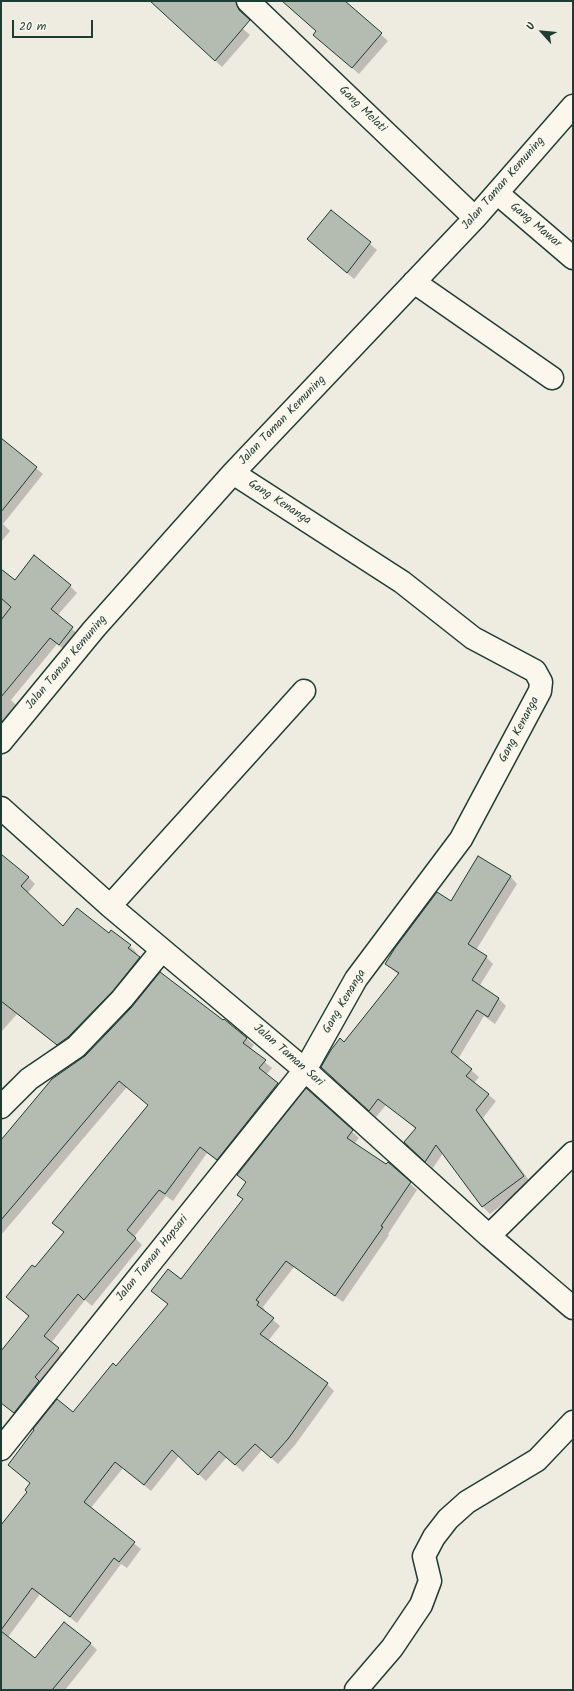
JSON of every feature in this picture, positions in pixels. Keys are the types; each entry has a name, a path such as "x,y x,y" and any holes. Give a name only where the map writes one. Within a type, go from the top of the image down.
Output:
{"street":[{"name":"Gang Melati","path":"248,1 475,218"},
{"name":"Jalan Taman Kemuning","path":"1,742 94,629 233,474 475,218 573,106"},
{"name":"Gang Mawar","path":"497,193 573,258"},
{"path":"414,282 552,378"},
{"name":"Gang Kenanga","path":"233,474 402,582 473,638 535,671 540,682 540,691 461,839 356,979 305,1070"},
{"path":"110,906 304,691"},
{"name":"Jalan Taman Sari","path":"1,808 110,906 305,1070 489,1236 573,1308"},
{"path":"1,1107 29,1079 76,1047 122,999 162,950"},
{"name":"Jalan Taman Hapsari","path":"5,1436 305,1070"},
{"path":"489,1236 573,1152"},
{"path":"356,1690 392,1648 421,1605 430,1581 424,1556 434,1537 448,1519 467,1502 537,1460 573,1422"}],"building":[{"path":"150,1 236,1 239,10 250,20 215,61"},
{"path":"282,1 345,1 382,33 352,68 313,35 316,31"},
{"path":"331,210 371,242 347,273 307,239"},
{"path":"1,438 37,467 1,512"},
{"path":"34,555 71,585 51,609 73,627 59,645 50,638 1,697 1,620 11,607 1,598 1,569 15,580"},
{"path":"1,854 29,877 21,886 63,926 77,908 109,933 111,930 131,945 128,948 140,957 113,991 68,1037 57,1045 1,1001"},
{"path":"478,856 511,876 468,944 487,956 472,980 499,998 488,1017 477,1010 451,1052 472,1069 466,1076 489,1094 476,1110 524,1176 482,1207 436,1145 425,1162 404,1142 416,1128 378,1099 369,1111 321,1067 340,1038 344,1042 399,973 385,964 395,948 437,892 451,901"},
{"path":"160,972 223,1020 224,1019 247,1038 243,1043 266,1060 259,1068 278,1083 217,1160 200,1147 165,1194 159,1190 127,1230 136,1238 84,1300 78,1294 44,1336 59,1348 35,1377 39,1381 14,1413 1,1403 1,1351 29,1316 6,1297 32,1265 35,1267 64,1232 52,1223 148,1105 119,1081 1,1220 1,1140 52,1079 85,1056 131,1008"},
{"path":"306,1088 353,1130 347,1138 386,1164 388,1162 411,1182 381,1226 383,1227 335,1296 286,1261 256,1300 259,1302 257,1305 274,1318 260,1334 328,1383 288,1439 271,1458 255,1444 235,1465 219,1451 198,1475 172,1450 144,1485 115,1462 84,1502 135,1542 119,1562 114,1558 70,1617 32,1588 1,1630 1,1525 27,1492 25,1490 30,1483 8,1465 34,1430 33,1429 57,1399 73,1412 113,1363 116,1366 168,1304 151,1291 168,1269 181,1279 243,1199 237,1195 246,1182 237,1175"},
{"path":"64,1622 91,1643 52,1690 1,1690 1,1631 35,1658"}]}
